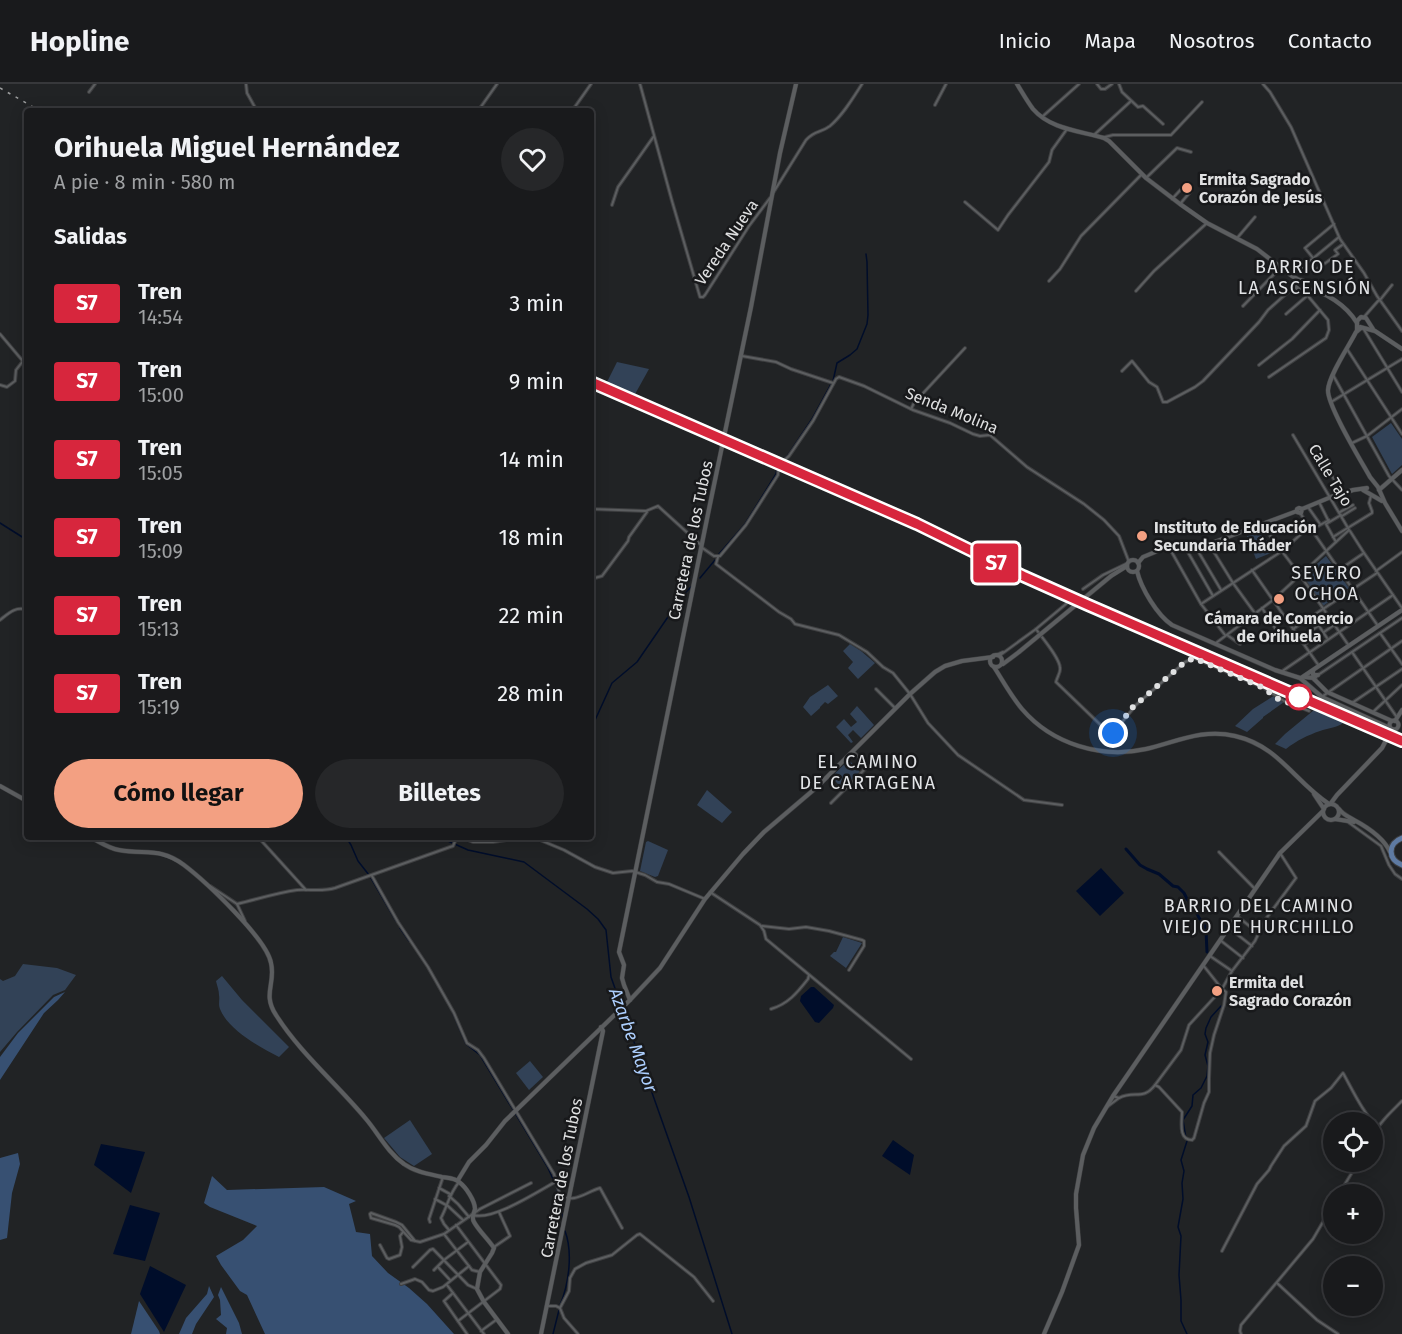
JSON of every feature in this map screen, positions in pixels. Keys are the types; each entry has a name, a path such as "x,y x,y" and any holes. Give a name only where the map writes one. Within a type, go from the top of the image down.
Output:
{"main road":[{"name":"Carretera de los Tubos","path":"630,1000 622,978 624,965 619,952 796,84"},
{"path":"1017,84 1032,108 1049,122 1109,141 1146,178 1172,199 1207,222 1257,249 1299,284 1330,298 1351,314 1361,326 1375,331 1402,348"},
{"path":"1299,284 1306,286 1304,289"},
{"path":"1299,284 1299,290 1312,289"},
{"path":"1351,314 1365,319 1375,331"},
{"path":"1361,326 1358,319 1365,319"},
{"path":"1365,319 1367,325 1361,326 1356,332 1333,375 1328,390 1330,402 1370,477 1377,494 1372,496"},
{"path":"975,660 996,666 1011,658 1111,576 1143,557 1160,550 1209,544 1342,493 1373,488 1392,479 1402,470"},
{"path":"1372,496 1373,488"},
{"path":"1373,488 1402,532"},
{"path":"1372,496 1385,503"},
{"path":"1132,562 1133,571 1161,616 1172,626 1281,672 1310,676 1327,692 1397,721"},
{"path":"1116,573 1133,571 1139,567 1132,562"},
{"path":"1310,676 1319,666 1402,609"},
{"path":"458,1181 470,1162 515,1111 620,1011 660,968 710,892 764,832 817,787 935,672 962,661 997,657 1011,658"},
{"path":"997,657 996,666 1015,700 1033,720 1053,735 1082,747 1105,752 1146,749 1202,734 1234,735 1247,739 1270,751 1310,789 1381,839 1400,864"},
{"path":"996,666 997,657"},
{"path":"1310,676 1320,696 1400,732"},
{"path":"1044,1334 1079,1245 1076,1194 1083,1155 1105,1108 1280,853 1382,748 1392,729 1397,728 1397,721 1402,711"},
{"path":"1392,729 1389,724 1397,721"},
{"path":"0,786 24,799"},
{"path":"1310,789 1326,817 1332,819"},
{"path":"1332,819 1339,814 1337,795"},
{"path":"1310,824 1322,819 1332,819 1346,820 1362,826"},
{"path":"1381,839 1400,839"},
{"path":"1391,854 1392,846 1400,839"},
{"path":"95,840 118,850 152,852 171,857 205,884 248,927 270,958 272,969 269,997 277,1017 307,1054 365,1117 397,1158 411,1168 458,1181 465,1188 474,1206 471,1216 494,1248 480,1272 477,1289 508,1334"},
{"name":"Carretera de los Tubos","path":"541,1334 602,1027"}],"street":[{"path":"89,92 95,84"},
{"path":"246,84 247,93 255,108"},
{"path":"480,108 497,84"},
{"path":"574,108 591,84"},
{"name":"Vereda Nueva","path":"640,84 700,297 705,295 749,226 773,195 806,140 812,133 833,123 862,84"},
{"path":"935,105 946,84"},
{"path":"1042,117 1079,84"},
{"path":"1098,84 1101,89 1112,84"},
{"path":"1119,84 1122,92 1131,101 1138,107 1143,106 1163,124"},
{"path":"1263,84 1291,127 1339,237 1402,331"},
{"path":"1094,135 1131,101"},
{"path":"1104,138 1113,135 1171,135 1202,102"},
{"path":"964,202 998,230 1049,162 1053,150 1067,129"},
{"path":"612,205 618,187 654,135"},
{"path":"1109,141 1113,135"},
{"path":"1146,178 1176,148 1191,152"},
{"path":"1048,281 1060,269 1081,237 1142,174"},
{"path":"1172,199 1184,186"},
{"path":"1180,204 1191,191"},
{"path":"1237,238 1255,217"},
{"path":"1136,291 1207,222"},
{"path":"1313,258 1305,248 1334,224"},
{"path":"1292,276 1339,237"},
{"path":"1307,263 1313,272 1338,254 1335,250 1343,244"},
{"path":"1243,306 1281,267"},
{"path":"1122,371 1132,361 1149,382 1157,387 1164,402 1167,402 1203,381 1268,310 1299,284"},
{"path":"1365,319 1392,285"},
{"path":"1269,377 1326,338 1329,330 1328,320 1304,289"},
{"path":"1286,314 1308,295"},
{"path":"1259,365 1292,339 1320,310"},
{"path":"1361,326 1402,392"},
{"path":"0,334 22,361 16,370 15,381 7,387 0,385"},
{"path":"911,409 965,348"},
{"path":"1347,349 1402,433"},
{"path":"741,356 776,362 833,383 813,421 789,456 779,465 778,475 746,525 717,557 716,564 796,625 834,633 867,652 891,672 910,694 928,723 958,755 1024,800 1062,805"},
{"path":"1330,402 1402,359"},
{"path":"1333,375 1392,479 1402,490"},
{"name":"Senda Molina","path":"833,383 837,377 847,379 911,409 973,434 994,437 1027,467 1084,504 1104,520 1119,536 1132,562"},
{"path":"1352,443 1367,436 1402,409"},
{"name":"Calle Tajo","path":"1293,435 1364,553 1402,609"},
{"path":"1325,464 1342,493"},
{"path":"1215,644 1273,600 1349,529 1372,513 1369,503 1372,496"},
{"path":"1318,502 1335,542"},
{"path":"594,509 648,510 657,506 701,546 717,557"},
{"path":"1308,506 1320,525"},
{"path":"1202,604 1282,551 1311,528 1328,522 1354,506"},
{"path":"594,578 602,576 648,510"},
{"path":"1300,511 1378,626"},
{"path":"1262,525 1300,575 1348,646"},
{"path":"1333,537 1349,529"},
{"path":"1209,544 1255,613"},
{"path":"1196,546 1221,591"},
{"path":"1185,547 1213,596"},
{"path":"1170,549 1202,604 1227,635 1240,644"},
{"path":"1293,629 1353,589 1402,552"},
{"path":"1339,570 1364,553"},
{"path":"1083,589 1103,575 1132,562"},
{"path":"1252,570 1319,666"},
{"path":"1281,672 1393,595"},
{"path":"997,657 1066,604"},
{"path":"1262,608 1275,628"},
{"path":"0,620 14,610 24,609"},
{"path":"1300,639 1329,618"},
{"path":"1310,676 1352,652 1402,618"},
{"path":"1323,632 1334,625"},
{"path":"1319,626 1328,639"},
{"path":"1036,629 1060,665 1056,682 1109,733 1114,732 1136,705 1185,662 1194,658 1264,688 1284,701 1309,711"},
{"path":"1311,631 1320,644"},
{"path":"1380,633 1402,664"},
{"path":"1304,645 1315,637"},
{"path":"1320,696 1402,641"},
{"path":"1352,652 1397,721"},
{"path":"1352,703 1402,669"},
{"path":"1373,712 1402,684"},
{"path":"876,689 896,708"},
{"path":"853,751 867,767"},
{"path":"831,803 870,764"},
{"path":"1346,820 1381,846 1393,870 1402,879"},
{"path":"261,840 306,890"},
{"path":"237,904 271,894 327,890 453,846 456,840"},
{"path":"468,840 494,842 500,840"},
{"path":"540,840 595,867 613,873 636,872 705,899"},
{"path":"1219,852 1256,889"},
{"path":"1105,1108 1126,1094 1143,1095 1150,1092 1181,1050 1189,1025 1222,989 1232,971 1252,946 1265,920 1296,878 1280,853"},
{"path":"1393,870 1400,864"},
{"path":"372,876 449,1003 467,1043 478,1050 484,1058 554,1174 561,1195 574,1199 600,1188 622,1228"},
{"path":"205,884 237,904 248,927"},
{"path":"710,892 760,926 789,929 806,927 864,941 864,946 849,970"},
{"path":"1237,916 1259,934"},
{"path":"760,926 766,939 911,1059"},
{"path":"1229,928 1252,946"},
{"path":"1220,940 1243,958"},
{"path":"1210,956 1232,971"},
{"path":"1155,1085 1182,1112 1184,1137 1192,1140 1209,1092 1210,1053 1226,992 1203,965"},
{"path":"771,1009 792,999 809,975"},
{"path":"1222,1251 1257,1184 1284,1146 1306,1126 1315,1101 1331,1088 1343,1073 1367,1112"},
{"path":"1113,1096 1119,1098"},
{"path":"1383,1122 1402,1101"},
{"path":"430,1222 443,1177"},
{"path":"449,1230 441,1218 458,1181"},
{"path":"440,1188 471,1216 483,1216 499,1212 557,1181"},
{"path":"415,1241 402,1225 370,1214 370,1218 395,1225 411,1240 415,1241 420,1242 444,1234 480,1209 531,1183"},
{"path":"435,1199 447,1205 463,1220"},
{"path":"494,1248 510,1236 499,1212"},
{"path":"1241,1334 1241,1325 1312,1239 1323,1221"},
{"path":"456,1225 501,1285 500,1289 458,1321"},
{"path":"380,1245 389,1259 400,1255 402,1247 400,1236 403,1232"},
{"path":"444,1234 469,1266 480,1272"},
{"path":"578,1334 564,1318 560,1308 574,1269 612,1255 640,1234 694,1277 713,1301"},
{"path":"434,1270 468,1242"},
{"path":"413,1267 433,1249 468,1285 477,1289"},
{"path":"401,1284 415,1279 431,1291 440,1289 469,1266"},
{"path":"438,1267 451,1281"},
{"path":"1277,1283 1317,1320 1338,1334"},
{"path":"447,1285 483,1332 497,1320"},
{"path":"453,1293 444,1301 467,1334"},
{"path":"547,1306 560,1308"}],"shaded area":[{"path":"617,362 649,369 634,396 606,384"},
{"path":"1391,423 1402,439 1402,465 1392,474 1372,437"},
{"path":"1263,531 1271,553 1256,559 1247,536"},
{"path":"1326,556 1349,588 1323,606 1303,576"},
{"path":"850,644 875,663 858,679 848,668 853,662 843,651"},
{"path":"828,685 838,696 828,704 825,702 811,716 803,707 810,697"},
{"path":"1275,695 1287,700 1247,732 1235,726 1253,709"},
{"path":"857,706 874,725 861,738 853,730 848,735 853,742 851,743 836,727 844,719 851,727 857,722 850,714"},
{"path":"1314,710 1343,723 1307,736 1286,749 1275,744 1285,734"},
{"path":"849,760 860,772 843,789 831,777"},
{"path":"707,790 732,812 722,823 697,805"},
{"path":"648,841 668,850 658,876 655,877 640,871"},
{"path":"1101,868 1124,893 1100,916 1076,891"},
{"path":"843,937 862,943 846,968 830,956 836,952"},
{"path":"23,964 57,968 76,975 65,990 53,995 0,1052 0,979 3,981 15,976"},
{"path":"222,976 242,1000 289,1047 279,1057 245,1037 224,1017 219,1007 216,981"},
{"path":"814,987 834,1005 819,1023 815,1022 800,1001 801,996"},
{"path":"65,992 44,1013 0,1080 0,1057 18,1033 54,997"},
{"path":"530,1061 543,1077 529,1090 516,1073"},
{"path":"410,1120 432,1154 414,1166 400,1157 384,1138"},
{"path":"893,1140 914,1155 910,1175 882,1156"},
{"path":"101,1144 145,1152 131,1193 94,1165"},
{"path":"18,1153 20,1164 12,1193 7,1238 0,1240 0,1158"},
{"path":"212,1176 227,1190 324,1187 356,1201 349,1204 356,1232 370,1234 372,1256 388,1273 427,1304 454,1334 265,1334 247,1295 240,1291 216,1256 243,1240 257,1226 204,1203"},
{"path":"130,1205 160,1213 145,1261 113,1254"},
{"path":"150,1266 186,1285 164,1332 140,1294"},
{"path":"209,1286 214,1297 192,1334 179,1334 186,1318 207,1294"},
{"path":"221,1287 242,1334 226,1334 227,1328 216,1319 221,1315 218,1295"},
{"path":"139,1301 159,1331 160,1334 131,1334"}],"waterway":[{"path":"833,381 837,363 857,349 867,324 866,254"},
{"path":"719,554 745,524 776,474 778,464 788,455 812,419 831,384"},
{"name":"Azarbe Mayor","path":"0,523 24,538"},
{"path":"700,578 715,560"},
{"path":"594,722 612,683 637,662 683,595 692,586"},
{"path":"348,840 358,861 369,875"},
{"name":"Azarbe Mayor","path":"446,840 468,850 524,862 587,909 606,930 611,977 689,1197 732,1334"},
{"path":"1126,849 1140,865 1159,874 1184,893 1204,924 1207,952"},
{"path":"371,878 396,921"},
{"path":"400,928 409,941"},
{"path":"1186,1138 1183,1120 1192,1106 1193,1095 1201,1088 1207,1076 1206,1028 1211,1017 1221,1006"},
{"path":"451,1009 466,1044 480,1055 554,1181"},
{"path":"1187,1141 1181,1160 1184,1171 1183,1199 1178,1227 1181,1236 1179,1275 1181,1321 1187,1334"},
{"path":"557,1189 563,1220"},
{"path":"560,1305 566,1288 569,1268 569,1248 565,1231"},
{"path":"553,1334 559,1310"}],"railway":[{"path":"0,88 35,108"},
{"path":"594,383 917,524 1044,586 1213,659"}],"train":[{"name":"S7","path":"594,383 917,524 1088,605 1402,741"}],"place":[{"name":"Ermita Sagrado Corazón de Jesús","path":"1187,188"},
{"name":"Instituto de Educación Secundaria Tháder","path":"1142,536"},
{"name":"Cámara de Comercio de Orihuela","path":"1279,599"},
{"name":"Ermita del Sagrado Corazón","path":"1217,991"}],"district":[{"name":"BARRIO DE LA ASCENSIÓN","path":"1305,277"},
{"name":"SEVERO OCHOA","path":"1327,583"},
{"name":"EL CAMINO DE CARTAGENA","path":"868,772"},
{"name":"BARRIO DEL CAMINO VIEJO DE HURCHILLO","path":"1259,916"}],"route":[{"path":"1113,733 1132,708 1185,662 1194,658 1264,688 1284,701 1295,705 1299,697"}]}
